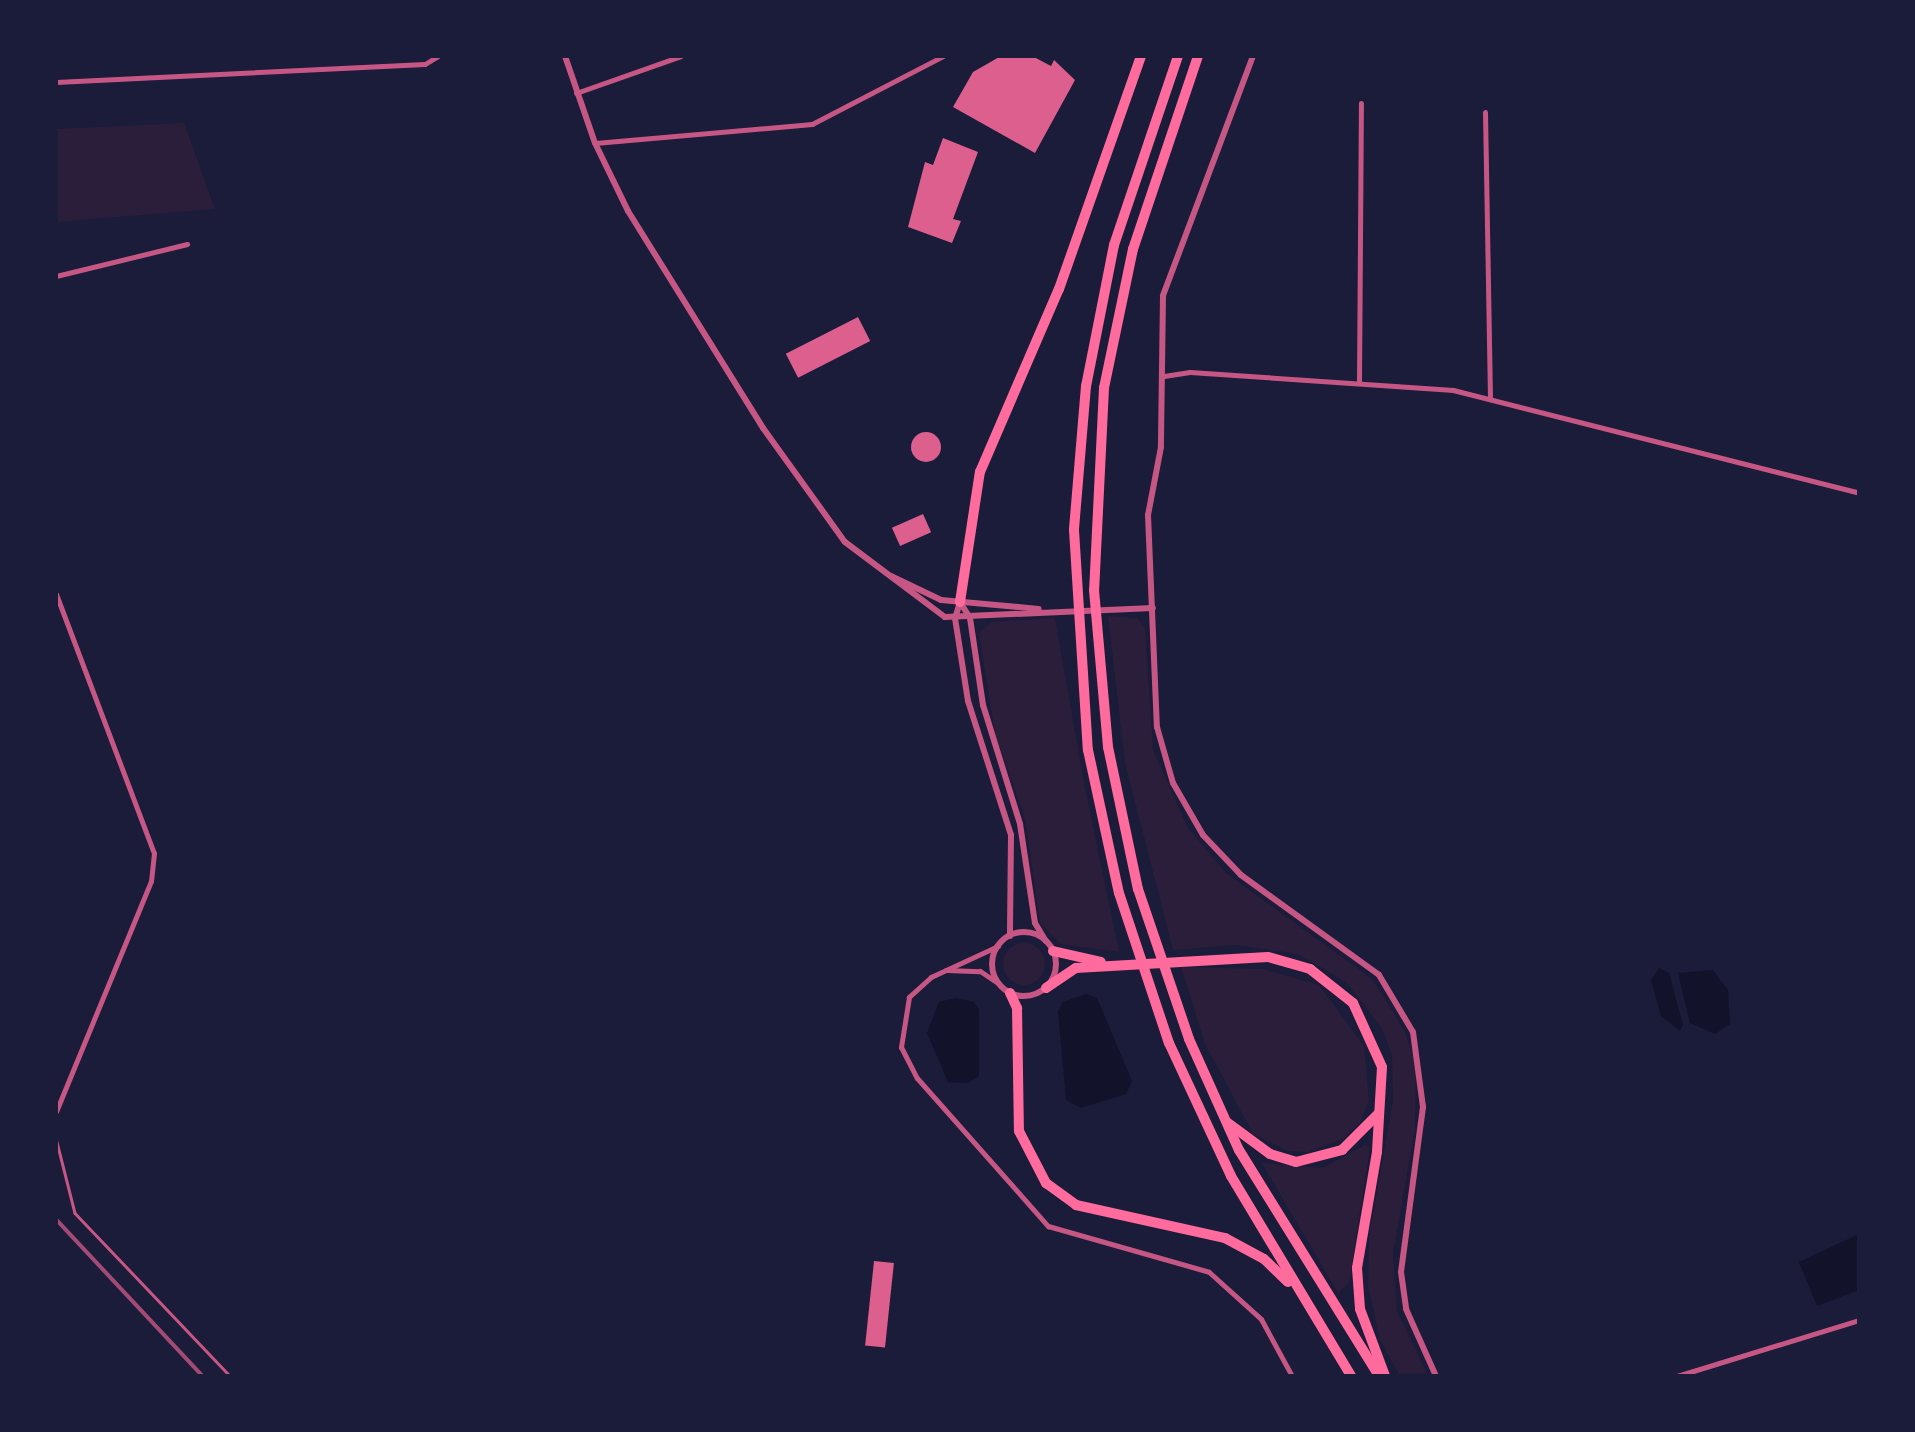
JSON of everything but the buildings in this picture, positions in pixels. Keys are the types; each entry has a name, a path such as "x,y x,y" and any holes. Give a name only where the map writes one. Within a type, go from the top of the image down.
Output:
{"highway":[{"path":"960,603 980,472 1077,243 1141,56"},
{"path":"1178,56 1151,121 1101,296 1080,438 1075,591 1077,637 1093,783 1133,943 1152,997 1212,1139 1351,1376"},
{"path":"1198,56 1146,203 1121,300 1098,441 1094,590 1096,635 1118,813 1171,991 1225,1120 1301,1257 1379,1376"},
{"path":"1053,951 1112,964"},
{"path":"1046,988 1076,968 1240,956 1310,970 1353,1003 1372,1034 1382,1067 1380,1110 1357,1268 1360,1310 1385,1376"},
{"path":"1010,993 1017,1008 1019,1131 1046,1183 1076,1205 1202,1230 1244,1246 1275,1267 1305,1301"},
{"path":"1225,1120 1270,1154 1296,1162 1342,1150 1380,1110"}],"street":[{"path":"56,82 425,64 438,56"},
{"path":"565,56 595,143 673,287 794,476 830,527 922,606 955,618 1056,610 1153,608"},
{"path":"576,93 681,56"},
{"path":"595,143 812,124 943,56"},
{"path":"1253,56 1174,256 1159,330 1164,376 1161,447 1148,515 1157,727 1186,809 1241,875 1379,975 1413,1032 1423,1107 1401,1272 1406,1309 1436,1376"},
{"path":"1359,381 1361,103"},
{"path":"1485,112 1490,399"},
{"path":"56,276 187,244"},
{"path":"1164,376 1359,381 1490,399 1859,494"},
{"path":"880,570 928,596 960,603 1056,610"},
{"path":"56,594 154,853 151,881 56,1111"},
{"path":"943,970 980,971 1010,993 1029,996 1046,988 1055,971 1053,951 1035,923 1020,824 984,705 970,618 960,603"},
{"path":"960,603 955,618 974,726 1011,835 1010,936"},
{"path":"1046,941 1029,933 1010,936 998,946 943,970 909,997 901,1047 917,1078 1037,1216 1064,1234 1209,1272 1261,1319 1292,1376"},
{"path":"998,946 992,964 998,983"},
{"path":"1677,1376 1859,1320"}],"lane":[{"path":"56,1138 75,1213 230,1376"}],"shaded area":[{"path":"184,123 215,209 56,222 56,129"},
{"path":"1108,616 1137,618 1145,628 1153,750 1188,828 1226,873 1372,979 1403,1028 1416,1062 1415,1128 1393,1254 1397,1311 1428,1376 1400,1376 1380,1340 1368,1285 1369,1236 1393,1101 1392,1054 1381,1027 1346,982 1298,954 1236,945 1173,950 1125,763"},
{"path":"1055,618 1084,783 1119,952 1061,944 1040,923 1025,818 995,733 979,633 991,622"},
{"path":"1024,943 1039,949 1045,964 1039,979 1024,985 1009,979 1003,964 1009,949"},
{"path":"1181,967 1263,969 1319,985 1364,1046 1369,1100 1360,1123 1344,1138 1308,1152 1288,1151 1253,1134 1205,1044"},
{"path":"1659,968 1669,973 1683,1025 1680,1031 1661,1016 1651,980"},
{"path":"1713,970 1728,990 1730,1024 1715,1034 1690,1023 1678,973"},
{"path":"1086,994 1097,998 1132,1081 1126,1094 1081,1108 1066,1100 1058,1011 1063,1002"},
{"path":"955,998 974,1002 979,1010 979,1076 968,1083 948,1082 927,1033 939,1002"},
{"path":"1365,1145 1370,1148 1349,1282 1338,1293 1262,1163 1323,1168"},
{"path":"1859,1234 1859,1290 1817,1306 1799,1262"}],"railway":[{"path":"56,1219 203,1376"}]}
